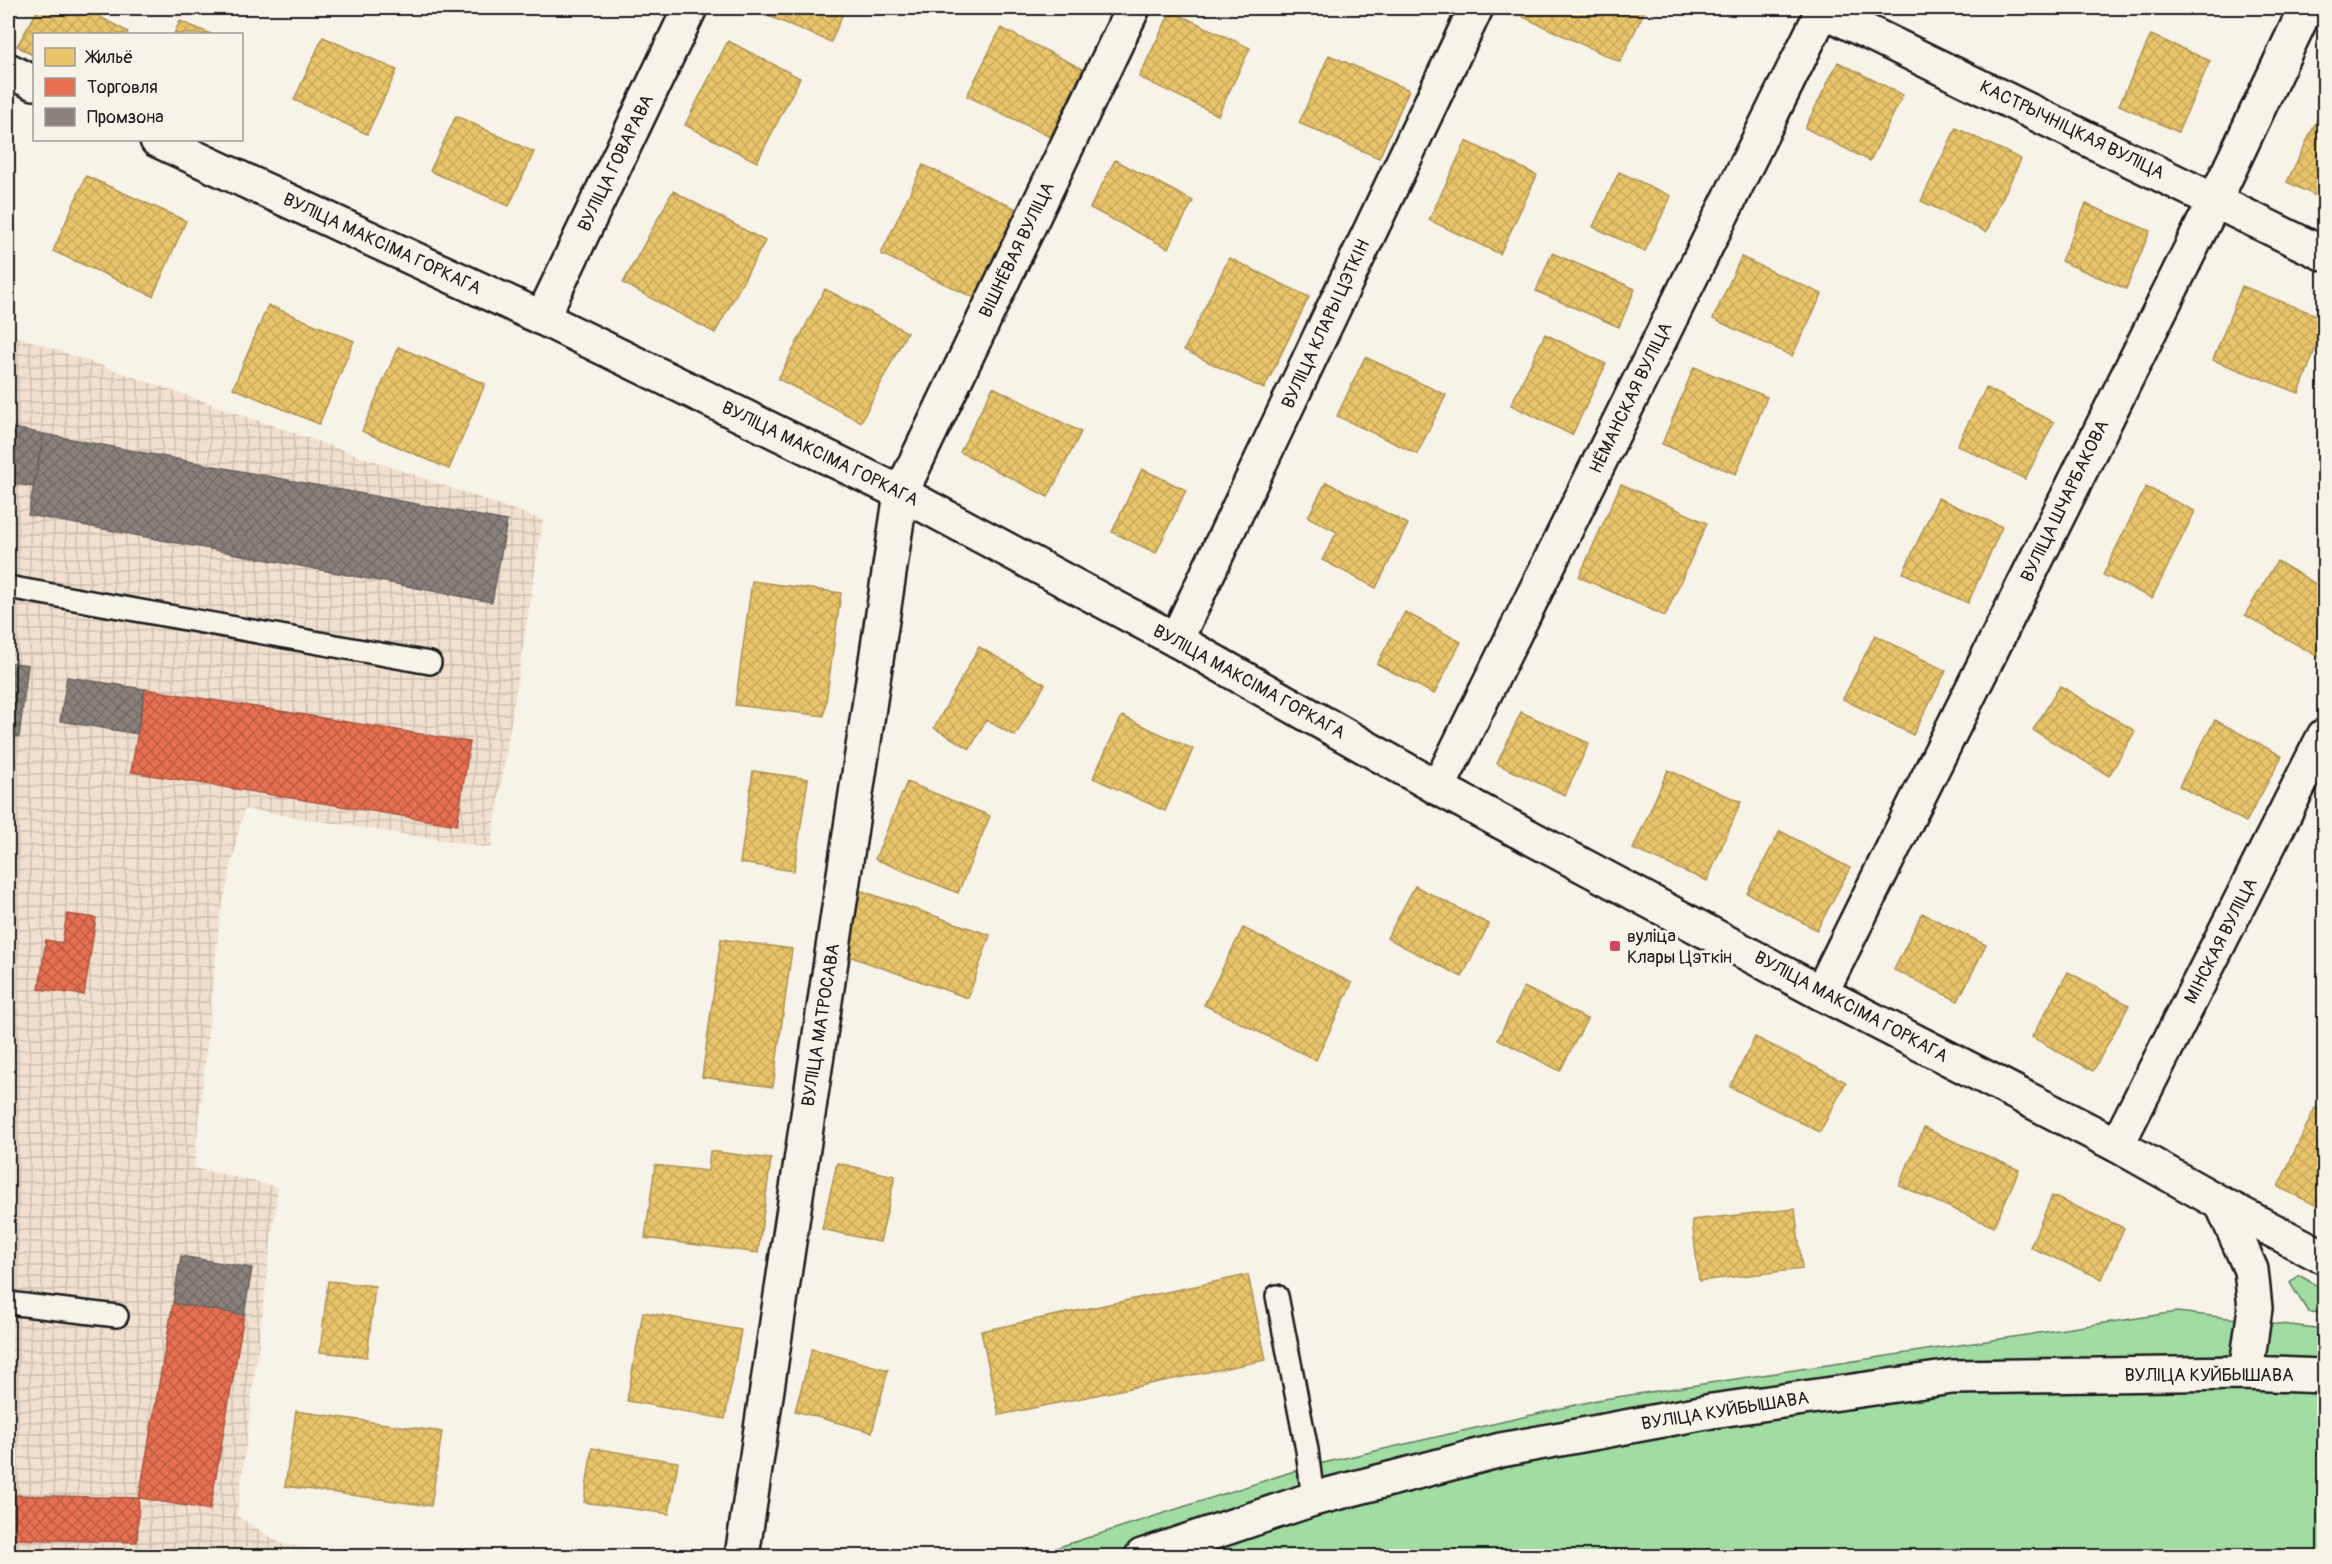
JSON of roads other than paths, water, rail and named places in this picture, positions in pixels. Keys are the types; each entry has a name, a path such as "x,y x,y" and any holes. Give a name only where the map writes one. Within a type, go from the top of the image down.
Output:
{"street":[{"name":"ВУЛІЦА ГОВАРАВА","path":"542,318 690,8"},
{"name":"ВІШНЁВАЯ ВУЛІЦА","path":"901,493 1134,8"},
{"name":"ВУЛІЦА КЛАРЫ ЦЭТКІН","path":"1176,640 1476,8"},
{"name":"КАСТРЫЧНІЦКАЯ ВУЛІЦА","path":"1822,8 2325,254"},
{"name":"НЁМАНСКАЯ ВУЛІЦА","path":"1438,788 1822,8"},
{"name":"ВУЛІЦА ШЧАРБАКОВА","path":"1821,993 2215,200 2306,8"},
{"path":"8,70 33,82"},
{"name":"ВУЛІЦА МАКСІМА ГОРКАГА","path":"159,141 542,318 901,493 1176,640 1438,788 1821,993 2117,1145 2325,1257"},
{"name":"ВУЛІЦА МАТРОСАВА","path":"742,1557 901,493"},
{"name":"МІНСКАЯ ВУЛІЦА","path":"2117,1145 2325,736"},
{"path":"2223,1204 2251,1270 2255,1308 2246,1373"},
{"name":"ВУЛІЦА КУЙБЫШАВА","path":"1142,1557 1313,1499 1501,1450 1712,1411 1952,1377 2246,1373 2325,1376"}],"lane":[{"path":"8,587 430,663"},
{"path":"1277,1296 1307,1450 1313,1499"},
{"path":"8,1303 117,1316"}],"place":[{"name":"вуліца Клары Цэткін","path":"1615,946"}]}
